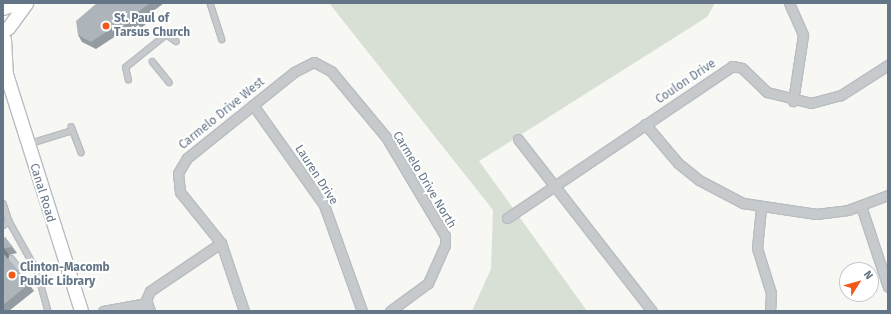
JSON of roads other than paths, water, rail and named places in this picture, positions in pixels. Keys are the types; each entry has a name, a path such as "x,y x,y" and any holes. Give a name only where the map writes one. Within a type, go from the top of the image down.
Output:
{"street":[{"path":"3,8 17,3"},
{"path":"5,36 26,3"},
{"path":"789,3 803,35 794,101"},
{"name":"Canal Road","path":"3,15 5,36 4,72 81,311"},
{"name":"Carmelo Drive West","path":"221,243 180,192 178,173 187,158 302,65 319,63"},
{"name":"Carmelo Drive North","path":"319,63 331,71 381,131 408,171 443,230 445,245 426,286 390,311"},
{"name":"Coulon Drive","path":"507,218 553,185 732,66 742,68 767,92 794,101 832,100 888,65"},
{"name":"Lauren Drive","path":"252,105 324,205 362,311"},
{"path":"645,124 678,163 699,180 720,194 761,208 816,214 861,206 888,195"},
{"path":"518,139 652,311"},
{"path":"861,206 888,287"},
{"path":"761,208 757,248 771,294 770,311"},
{"path":"148,307 150,292 221,243 244,311"},
{"path":"103,311 148,307"},
{"path":"135,311 148,307"}],"lane":[{"path":"210,3 222,39"},
{"path":"128,80 125,67 166,34 176,41"},
{"path":"152,61 169,82"},
{"path":"28,144 71,128 81,152"},
{"path":"3,203 9,221 34,265 48,311"},
{"path":"3,225 9,221"},
{"path":"11,258 18,267 34,265"}],"place":[{"name":"St. Paul of Tarsus Church","path":"106,26"},
{"name":"Clinton-Macomb Public Library","path":"12,275"}]}
